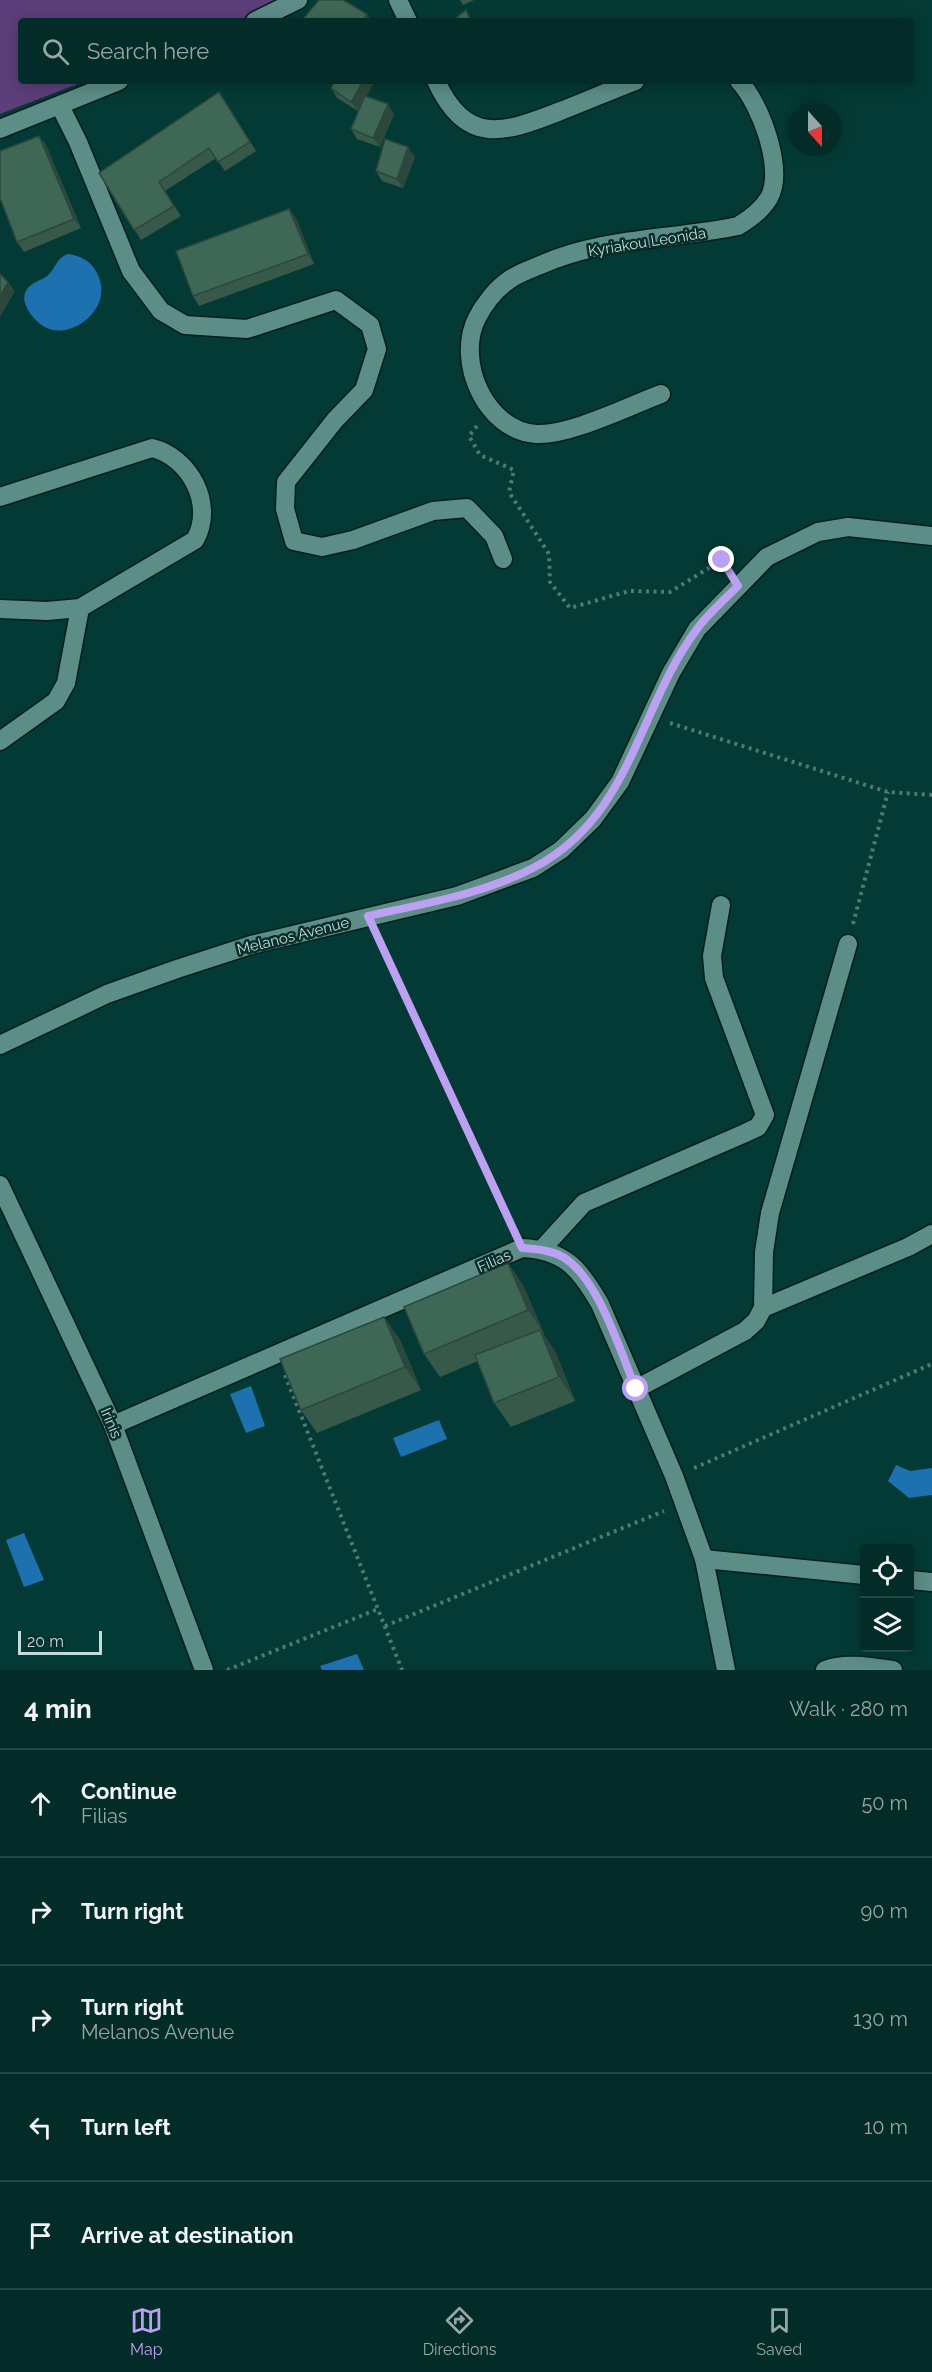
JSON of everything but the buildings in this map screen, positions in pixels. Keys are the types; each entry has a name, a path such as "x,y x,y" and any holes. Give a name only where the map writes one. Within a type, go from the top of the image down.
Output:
{"street":[{"path":"261,18 298,0"},
{"path":"398,0 407,18"},
{"path":"0,129 112,84"},
{"path":"437,84 453,111 481,128 497,130 526,125 628,84"},
{"name":"Kyriakou Leonida","path":"489,410 478,387 471,363 472,341 476,319 492,295 510,279 547,262 600,246 738,226 754,216 770,197 774,177 772,154 758,109 741,84"},
{"path":"60,106 78,142 131,271 161,311 185,325 247,329 336,300 370,325 377,350 364,390 335,420 286,482 285,509 294,541 322,547 353,540 433,511 467,508 494,536 503,559"},
{"path":"489,410 520,432 549,434 661,394"},
{"path":"0,497 152,448 167,452 189,473 204,514 202,528 195,540 80,608 47,611 0,609"},
{"name":"Melanos Avenue","path":"0,1045 107,994 177,969 251,945 456,896 500,882 533,868 561,850 593,819 620,782 650,717 697,629 767,557 818,532 848,527 932,536"},
{"path":"0,741 56,701 66,683 80,608"},
{"path":"542,1249 584,1203 758,1127 765,1115 714,978 712,956 721,905"},
{"path":"636,1389 745,1331 756,1322 764,1308 764,1252 770,1213 848,944"},
{"name":"Irinis","path":"0,1185 113,1425 204,1670"},
{"path":"764,1308 908,1247 932,1234"},
{"name":"Filias","path":"113,1425 522,1248 542,1249 563,1258 585,1278 600,1304 674,1476 704,1559 726,1670"},
{"path":"704,1559 860,1575"},
{"path":"914,1580 932,1582"},
{"path":"825,1670 850,1666 893,1670"}],"path":[{"path":"489,410 469,436 480,455 514,470 509,492 549,554 550,582 570,608 629,591 670,592 722,560 738,586"},
{"path":"650,717 888,792 932,795"},
{"path":"848,944 888,792"},
{"path":"368,916 522,1248"},
{"path":"277,1355 402,1670"},
{"path":"674,1476 932,1364"},
{"path":"385,1626 684,1503"},
{"path":"227,1670 378,1609"}],"shaded area":[{"path":"0,0 274,0 243,18 18,18 18,84 77,84 0,114"}],"water":[{"path":"68,254 85,259 97,273 101,286 100,299 95,310 77,326 65,330 54,330 43,326 34,318 26,307 24,295 31,285 47,276 58,261"},
{"path":"251,1386 265,1426 246,1433 230,1394"},
{"path":"439,1420 447,1439 401,1457 393,1438"},
{"path":"896,1465 910,1471 932,1468 932,1495 909,1498 888,1481"},
{"path":"24,1533 44,1580 24,1587 6,1540"},
{"path":"357,1654 364,1670 322,1670 320,1666"}],"route":[{"path":"636,1389 600,1304 585,1278 563,1258 542,1249 522,1248 368,916 456,896 500,882 533,868 561,850 593,819 620,782 671,673 697,629 738,586 722,560"}]}
